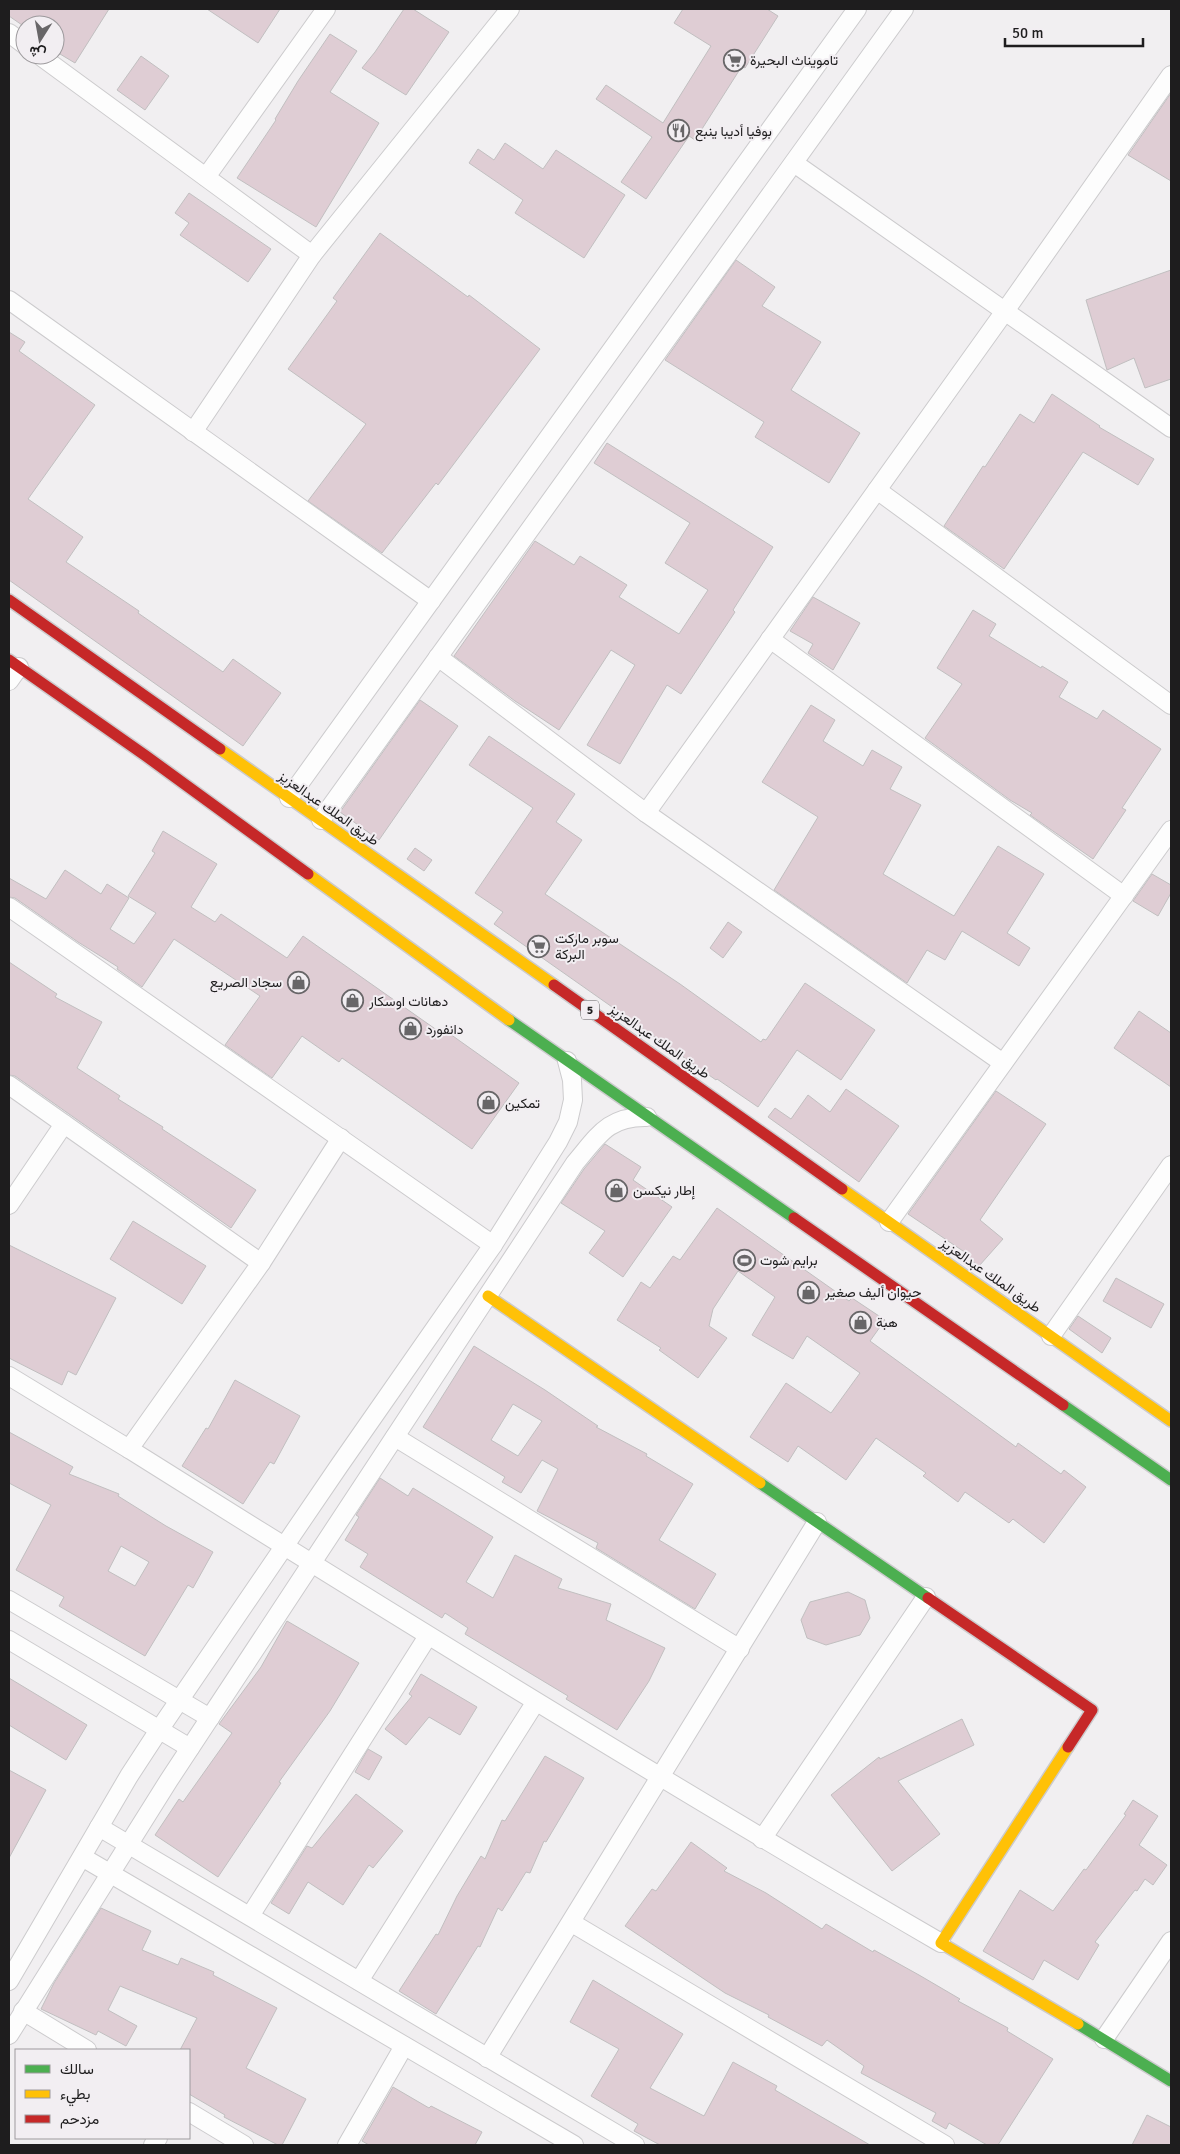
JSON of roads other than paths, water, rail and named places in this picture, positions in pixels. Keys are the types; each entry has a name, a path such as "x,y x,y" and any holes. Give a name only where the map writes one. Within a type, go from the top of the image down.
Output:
{"main road":[{"name":"طريق الملك عبدالعزيز","path":"9,600 1171,1421"},
{"path":"12,669 154,762 646,1117 1171,1480"},
{"path":"488,1296 1092,1710 942,1943 1171,2081"}],"street":[{"path":"206,178 326,9"},
{"path":"193,432 312,255 510,9"},
{"path":"289,798 857,9"},
{"path":"320,820 904,9"},
{"path":"53,65 312,255"},
{"path":"646,813 1005,311 1171,75"},
{"path":"794,162 1171,428"},
{"path":"9,300 431,601"},
{"path":"877,490 1171,705"},
{"path":"770,639 1124,896"},
{"path":"438,657 646,813 1003,1063"},
{"path":"889,1222 1171,830"},
{"path":"9,907 493,1244"},
{"path":"9,1981 99,1827 159,1730 493,1244 563,1132 568,1122 573,1100 572,1080 567,1061"},
{"path":"9,1085 261,1263"},
{"path":"9,2035 110,1873 310,1563 576,1163 610,1124 633,1117 646,1117"},
{"path":"9,1205 64,1124"},
{"path":"563,1132 587,1149"},
{"path":"129,1449 261,1263 341,1138"},
{"path":"1051,1336 1171,1165"},
{"path":"9,1376 536,1703 762,1839 942,1943"},
{"path":"395,1437 740,1649"},
{"path":"488,2058 817,1522"},
{"path":"762,1839 926,1597"},
{"path":"9,1600 210,1718"},
{"path":"250,1916 428,1636"},
{"path":"9,1640 190,1748"},
{"path":"359,1981 536,1703"},
{"path":"99,1827 635,2145"},
{"path":"82,1857 404,2046 549,2139 574,2145"},
{"path":"572,1923 944,2145"},
{"path":"1104,2039 1171,1941"},
{"path":"23,2011 85,2049"},
{"path":"347,2145 404,2046"},
{"path":"190,2113 244,2145"}],"place":[{"name":"تامويناث البحيرة","path":"734,60"},
{"name":"بوفيا أديبا ينبع","path":"679,131"},
{"name":"سوبر ماركت البركة","path":"539,946"},
{"name":"سجاد الصريع","path":"298,982"},
{"name":"دهانات اوسكار","path":"353,1001"},
{"name":"دانفورد","path":"410,1029"},
{"name":"تمكين","path":"489,1103"},
{"name":"إطار نيكسن","path":"617,1190"},
{"name":"برايم شوت","path":"744,1260"},
{"name":"حيوان أليف صغير","path":"809,1292"},
{"name":"هبة","path":"860,1322"}]}
